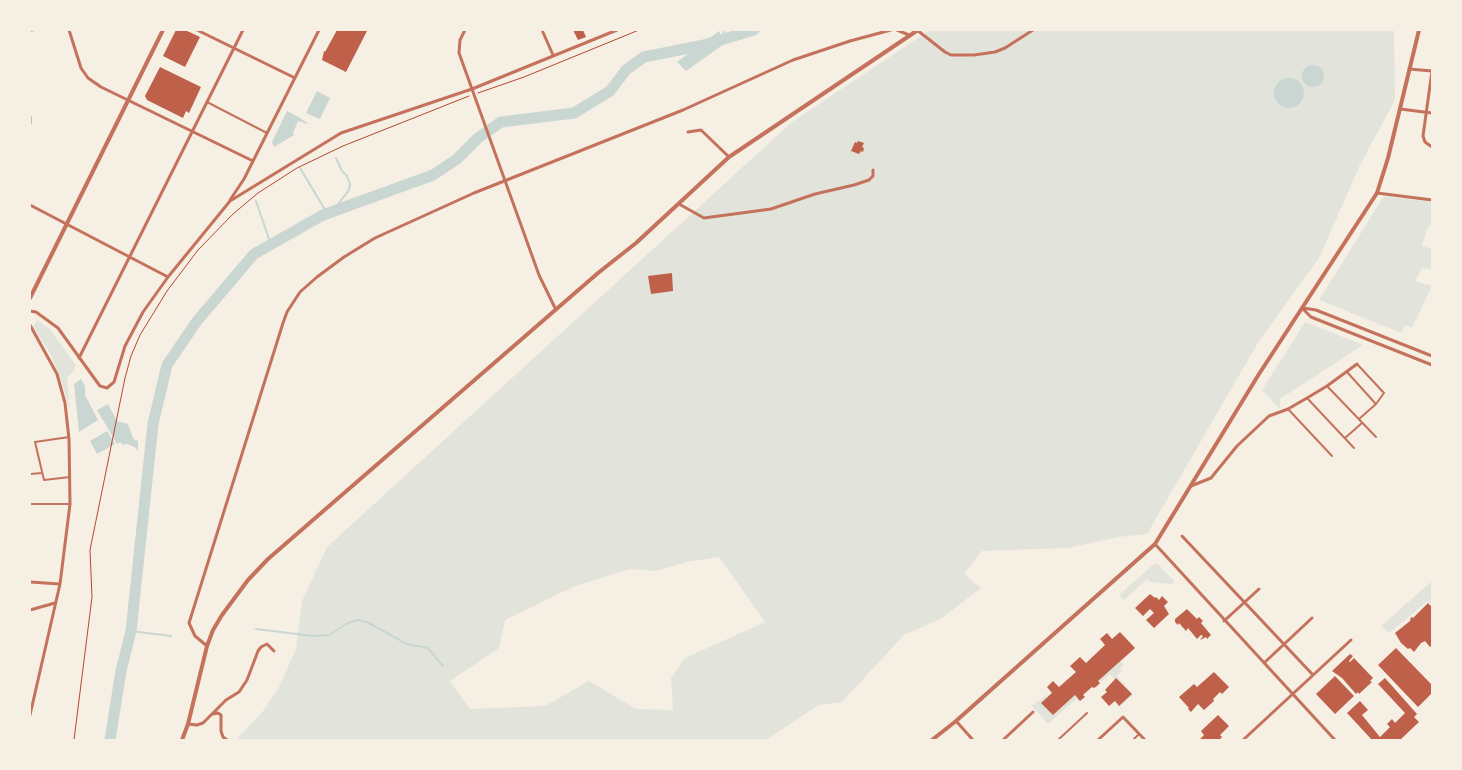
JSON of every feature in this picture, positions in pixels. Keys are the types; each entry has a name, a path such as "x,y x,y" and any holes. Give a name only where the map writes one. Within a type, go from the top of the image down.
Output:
{"street":[{"path":"69,30 81,68 88,78 101,87 253,161"},
{"path":"30,298 163,30"},
{"path":"197,30 295,78"},
{"path":"79,358 243,30"},
{"path":"30,311 36,312 58,328 100,386 107,388 111,386 114,382 125,346 143,312 168,277 230,201 253,161 319,30"},
{"path":"465,30 460,40 460,52 539,275 556,310"},
{"path":"542,30 553,55"},
{"path":"230,201 341,133 472,89 617,30"},
{"path":"206,646 195,636 189,623 283,323 300,292 344,257 375,238 474,193 683,110 793,60 891,30"},
{"path":"896,30 909,35"},
{"path":"182,740 188,724 206,646 222,615 248,580 268,559 636,243 729,157 917,30 951,55 974,56 1005,48 1033,30"},
{"path":"932,740 956,721 1155,544 1302,308 1377,193 1388,158 1418,30"},
{"path":"1409,69 1432,71 1423,139 1427,146 1432,147"},
{"path":"1400,109 1432,113"},
{"path":"688,132 701,130 729,157"},
{"path":"679,204 704,218 772,209 815,194 854,186 869,180 873,176 873,170"},
{"path":"1377,193 1432,200"},
{"path":"30,205 168,277"},
{"path":"1302,308 1316,310 1432,356"},
{"path":"1302,308 1311,317 1432,365"},
{"path":"30,325 57,374 65,403 69,436 70,477 70,504 60,584 30,715"},
{"path":"1190,486 1211,478 1237,446 1269,416 1288,409 1327,386 1357,364"},
{"path":"1182,536 1313,675"},
{"path":"1155,544 1335,740"},
{"path":"30,582 60,584"},
{"path":"1224,621 1259,589"},
{"path":"30,610 55,603"},
{"path":"1264,663 1312,618"},
{"path":"1243,740 1351,640"},
{"path":"188,724 201,726 226,700 239,692 247,680 261,647 267,644 274,651"},
{"path":"1003,740 1033,712"},
{"path":"214,713 221,715 221,731 223,737 227,740"},
{"path":"1098,740 1123,717 1145,740"},
{"path":"956,721 973,740"}],"lane":[{"path":"207,102 267,133"},
{"path":"1357,364 1384,393 1376,404 1359,419"},
{"path":"1347,372 1376,404"},
{"path":"1327,386 1376,438"},
{"path":"1306,398 1354,448"},
{"path":"1288,409 1332,456"},
{"path":"1345,438 1362,423"},
{"path":"69,436 35,442 44,480 70,477"},
{"path":"30,474 42,473"},
{"path":"30,504 70,504"},
{"path":"1058,740 1087,713"},
{"path":"1132,740 1139,734"}],"path":[{"path":"74,740 92,597 90,550 131,356 140,335 168,291 198,250 233,214 258,193 297,168 343,146 464,98 524,77 639,30"}],"shaded area":[{"path":"930,30 1394,30 1395,100 1360,165 1319,258 1259,341 1147,534 1118,537 1068,548 982,551 964,574 981,588 942,618 904,635 842,702 819,705 766,740 236,740 264,710 279,687 296,649 302,601 327,547 792,122","holes":["719,557 765,622 685,658 671,678 673,710 636,709 589,681 545,706 470,709 450,681 499,648 505,620 575,586 630,569 657,571 687,562"]},
{"path":"719,31 724,44 686,71 677,62"},
{"path":"1313,65 1323,72 1324,76 1317,86 1313,87 1303,80 1302,76 1309,66"},
{"path":"1289,78 1295,79 1303,87 1303,99 1295,107 1289,108 1283,107 1275,99 1274,93 1275,87 1283,79"},
{"path":"317,91 330,98 320,119 306,113"},
{"path":"287,111 302,119 301,122 298,121 293,133 294,135 274,147 272,142"},
{"path":"1384,196 1432,202 1432,223 1427,229 1422,246 1432,249 1432,270 1422,268 1415,281 1432,286 1412,328 1405,325 1401,333 1319,300"},
{"path":"37,320 51,330 76,366 75,370 67,378 70,411 63,385 51,355 33,326"},
{"path":"1305,322 1363,345 1280,399 1280,409 1262,390"},
{"path":"81,379 85,386 85,395 98,420 79,432 74,384"},
{"path":"108,404 117,421 128,424 133,438 136,441 138,440 138,451 135,447 127,444 123,445 120,442 117,444 97,410"},
{"path":"107,431 115,444 97,454 90,441"},
{"path":"1154,564 1158,564 1175,582 1172,584 1150,582 1147,579 1124,600 1119,595"},
{"path":"1432,581 1432,605 1428,601 1389,633 1381,626"},
{"path":"1120,661 1124,665 1120,669 1122,671 1117,676 1133,695 1120,706 1124,712 1118,706 1131,694 1110,674 1101,682 1099,680"},
{"path":"1052,693 1042,703 1053,715 1075,695 1080,701 1076,699 1048,724 1030,704 1033,705"}],"building":[{"path":"176,30 185,30 200,37 185,67 163,56"},
{"path":"337,30 367,31 346,72 322,60 324,51"},
{"path":"573,30 583,30 586,37 578,40"},
{"path":"160,67 201,87 189,113 186,111 183,118 147,100 145,96"},
{"path":"858,141 864,143 862,147 864,148 863,152 861,151 859,154 851,151 855,142 857,143"},
{"path":"672,273 673,291 651,294 648,276"},
{"path":"1150,594 1159,600 1162,596 1168,602 1164,606 1169,614 1154,628 1146,620 1154,613 1150,609 1143,616 1135,608"},
{"path":"1428,603 1432,607 1432,645 1430,647 1425,641 1414,652 1401,643 1395,633"},
{"path":"1187,609 1197,619 1199,617 1203,621 1201,623 1211,635 1207,639 1206,637 1200,640 1203,636 1201,635 1197,639 1188,628 1186,631 1179,623 1178,625 1175,622 1175,619"},
{"path":"1120,632 1135,648 1098,681 1100,683 1097,686 1092,687 1083,695 1085,697 1080,701 1075,695 1053,715 1041,703 1052,693 1047,687 1053,681 1059,687 1076,672 1070,666 1080,657 1086,663 1105,645 1100,639 1107,633 1112,639"},
{"path":"1396,648 1432,685 1432,693 1418,707 1378,665"},
{"path":"1350,654 1353,656 1349,661 1354,658 1373,678 1370,681 1372,682 1359,694 1358,692 1356,694 1342,678 1332,671"},
{"path":"1214,672 1229,687 1222,694 1220,692 1204,710 1198,704 1191,712 1179,697 1194,684 1197,687"},
{"path":"1335,676 1354,696 1335,714 1316,694"},
{"path":"1116,678 1132,694 1119,706 1115,701 1109,706 1101,697 1107,692 1105,690"},
{"path":"1385,678 1417,714 1414,717 1419,722 1400,740 1372,740 1347,713 1360,701 1368,710 1362,715 1380,737 1390,727 1387,724 1392,719 1395,723 1405,713 1378,684"},
{"path":"1218,715 1229,726 1220,735 1222,737 1219,740 1199,740 1204,735 1201,731"}],"waterway":[{"path":"723,30 725,39"},
{"path":"110,740 121,671 131,631 153,424 167,365 197,321 254,254 323,215 433,175 457,159 478,138 501,122 574,113 610,91 626,70 644,57 704,45 754,30"},
{"path":"299,119 306,123"},
{"path":"332,212 349,190 350,184 336,158"},
{"path":"300,168 327,213"},
{"path":"256,201 271,245"},
{"path":"256,629 313,636 329,635 346,624 357,620 367,622 407,644 428,648 443,666"},
{"path":"131,631 171,636"}]}
